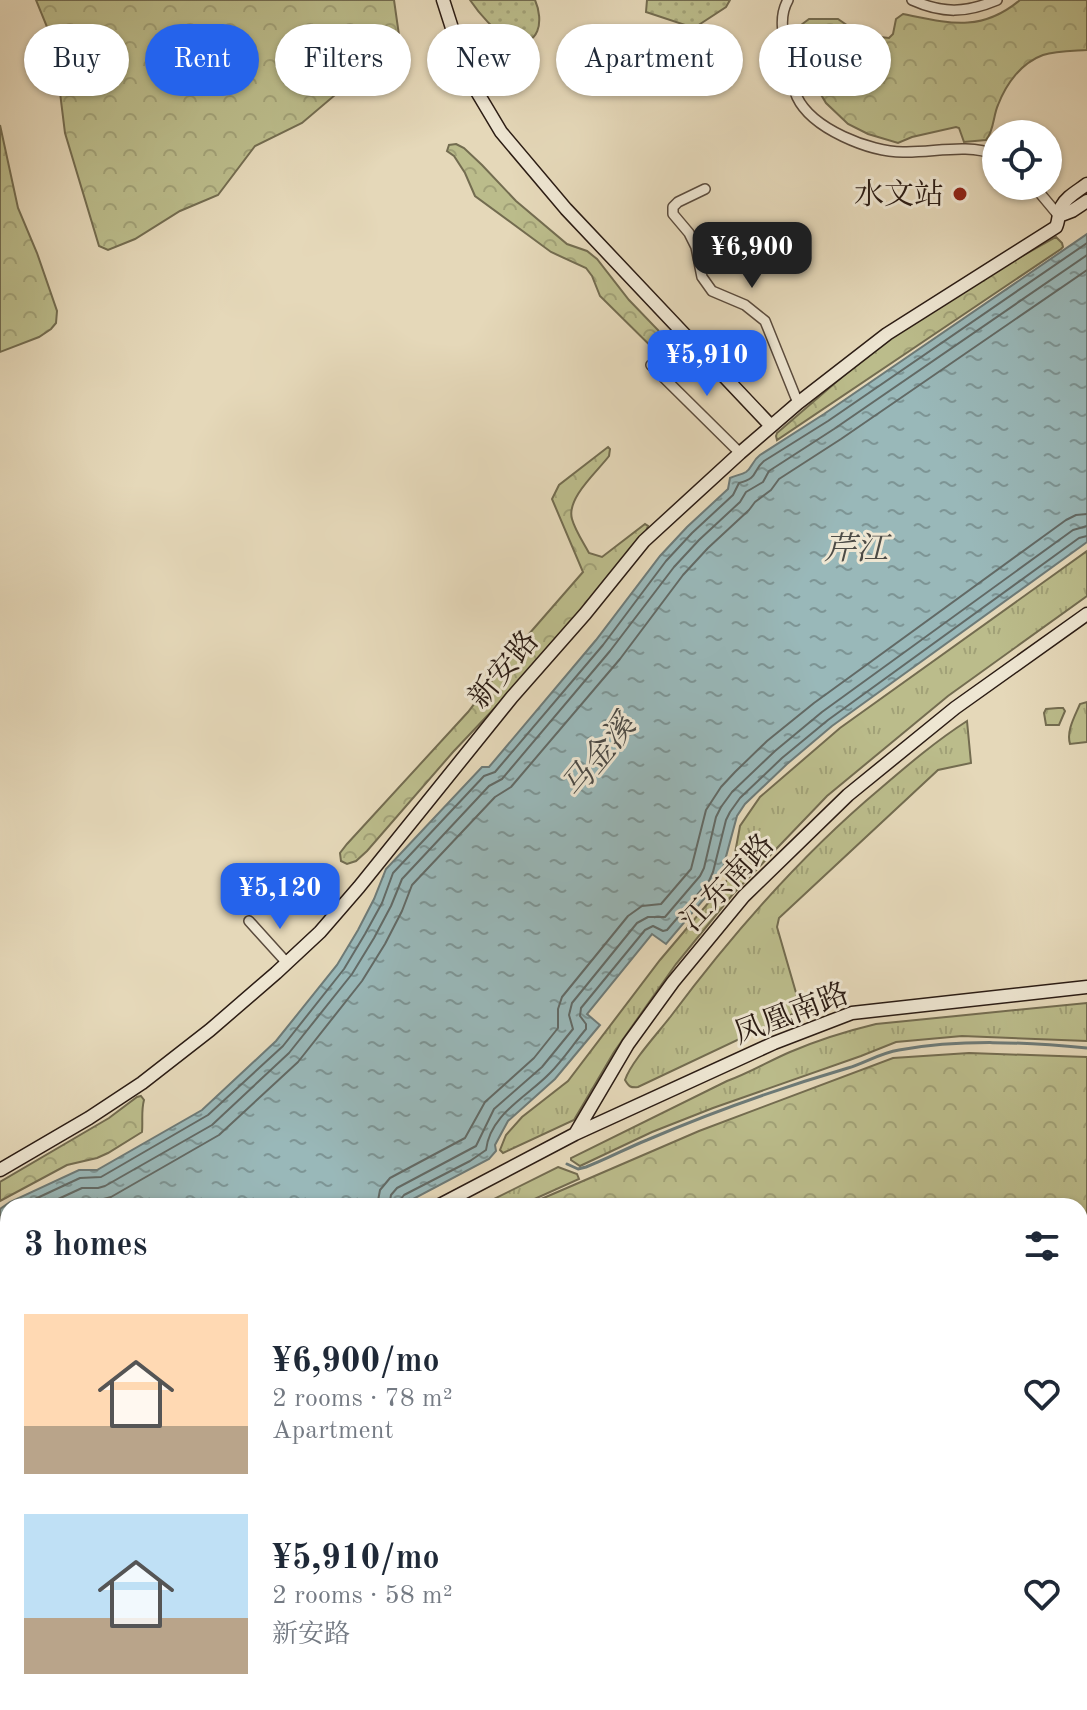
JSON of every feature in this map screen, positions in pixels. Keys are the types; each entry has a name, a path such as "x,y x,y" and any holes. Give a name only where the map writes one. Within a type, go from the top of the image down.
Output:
{"main road":[{"path":"443,0 467,75 501,132 566,209 771,426"},
{"name":"新安路","path":"0,1170 142,1083 210,1030 287,963 320,932 359,887 512,697 644,541 798,403 887,334 1047,234 1059,223 1066,200 1087,184"},
{"name":"新安路","path":"1059,216 1087,201"},
{"name":"江东南路","path":"575,1134 646,1019 744,896 848,795 955,708 1087,614"},
{"name":"凤凰南路","path":"575,1134 774,1043 852,1013 1087,987"},
{"path":"453,1198 575,1134"}],"street":[{"path":"788,0 781,24 796,95 816,121 854,141 900,153 982,151"},
{"path":"912,0 954,12 997,0"},
{"path":"705,189 678,202 673,207 673,214 689,233 696,247 702,277 712,291 745,305 765,321 798,403"},
{"path":"1046,200 1059,216"},
{"path":"651,365 740,453"},
{"path":"249,921 287,963"}],"green space":[{"path":"36,0 394,0 397,24 275,24 275,96 334,96 302,123 255,146 218,195 180,211 135,239 108,250 99,246 65,133 60,96 129,96 129,24 46,24"},
{"path":"470,0 535,0 539,24 490,24"},
{"path":"647,0 730,0 726,7 700,24 682,24 646,12"},
{"path":"1020,0 1087,0 1087,50 1043,55 1021,69 1001,97 994,120 982,120 982,140 964,142 956,127 898,143 848,124 822,96 891,96 891,36 896,19 903,14 964,23 992,17"},
{"path":"809,19 838,19 845,24 802,24"},
{"path":"0,125 18,208 57,311 56,323 51,329 0,352"},
{"path":"456,144 567,244 587,251 597,259 629,300 658,330 685,374 681,376 600,296 586,268 551,252 475,196 465,173 447,151 449,145"},
{"path":"1056,237 1062,243 1061,249 777,440 777,433 899,332"},
{"path":"608,447 609,456 574,502 571,511 575,527 589,553 602,557 645,524 648,526 646,531 584,609 367,851 356,861 347,864 341,861 340,853 347,844 468,712 515,650 583,572 552,499 559,485"},
{"path":"1087,551 1087,596 948,696 827,796 733,894 676,964 614,1052 574,1120 503,1153 500,1150 506,1135 522,1117 568,1081 660,960 726,882 733,864 740,826 760,797 840,728"},
{"path":"1087,702 1087,742 1070,744 1069,734 1080,704"},
{"path":"1063,708 1065,711 1059,725 1046,725 1046,709"},
{"path":"967,721 971,763 938,770 779,918 777,927 801,1010 638,1087 629,1086 625,1080 639,1056 769,896 852,814 923,753"},
{"path":"1087,1003 1087,1041 962,1036 896,1042 713,1108 580,1166 571,1160 727,1081 790,1052 843,1033 876,1024"},
{"path":"969,1053 1087,1057 1087,1198 544,1198 699,1131 893,1058"},
{"path":"141,1096 144,1100 142,1132 108,1153 67,1165 6,1198 0,1198 0,1182 109,1118"},
{"path":"558,1167 577,1174 579,1179 537,1198 496,1198"}],"water":[{"name":"芹江","path":"1087,234 1087,542 832,726 745,804 737,816 721,875 715,886 666,944 652,934 587,1014 600,1025 555,1079 508,1121 495,1145 496,1151 489,1159 415,1198 19,1198 79,1170 97,1170 202,1110 276,1041 337,965 374,899 386,869 482,767 489,767 596,640 660,556 728,489 730,478 746,472 760,455"}],"waterway":[{"path":"567,1164 578,1169 586,1167 721,1110 892,1051 969,1043 1087,1048"}],"place":[{"name":"水文站","path":"960,194"}],"water label":[{"name":"马金溪","path":"598,756"}]}
